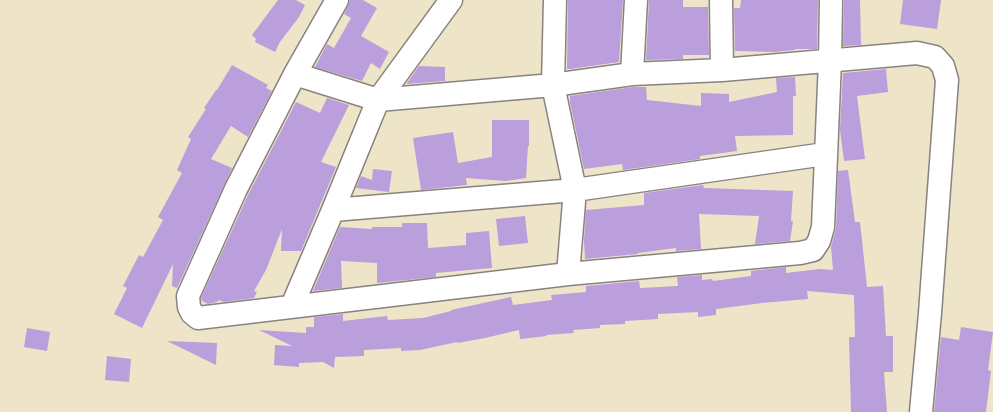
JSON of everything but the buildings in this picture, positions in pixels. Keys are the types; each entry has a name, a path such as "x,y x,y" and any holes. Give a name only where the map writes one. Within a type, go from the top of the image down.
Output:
{"street":[{"path":"337,0 295,74 236,189 188,296 189,307 198,318 568,274 800,253 813,250 819,241 823,227 831,0"},
{"path":"292,306 334,210 378,100 451,0"},
{"path":"555,0 553,85 575,190 568,274"},
{"path":"632,74 636,0"},
{"path":"721,0 722,70"},
{"path":"295,74 378,100 553,85 632,74 722,70 917,53 935,57 943,66 948,80 921,412"},
{"path":"334,210 575,190 825,154"}]}
